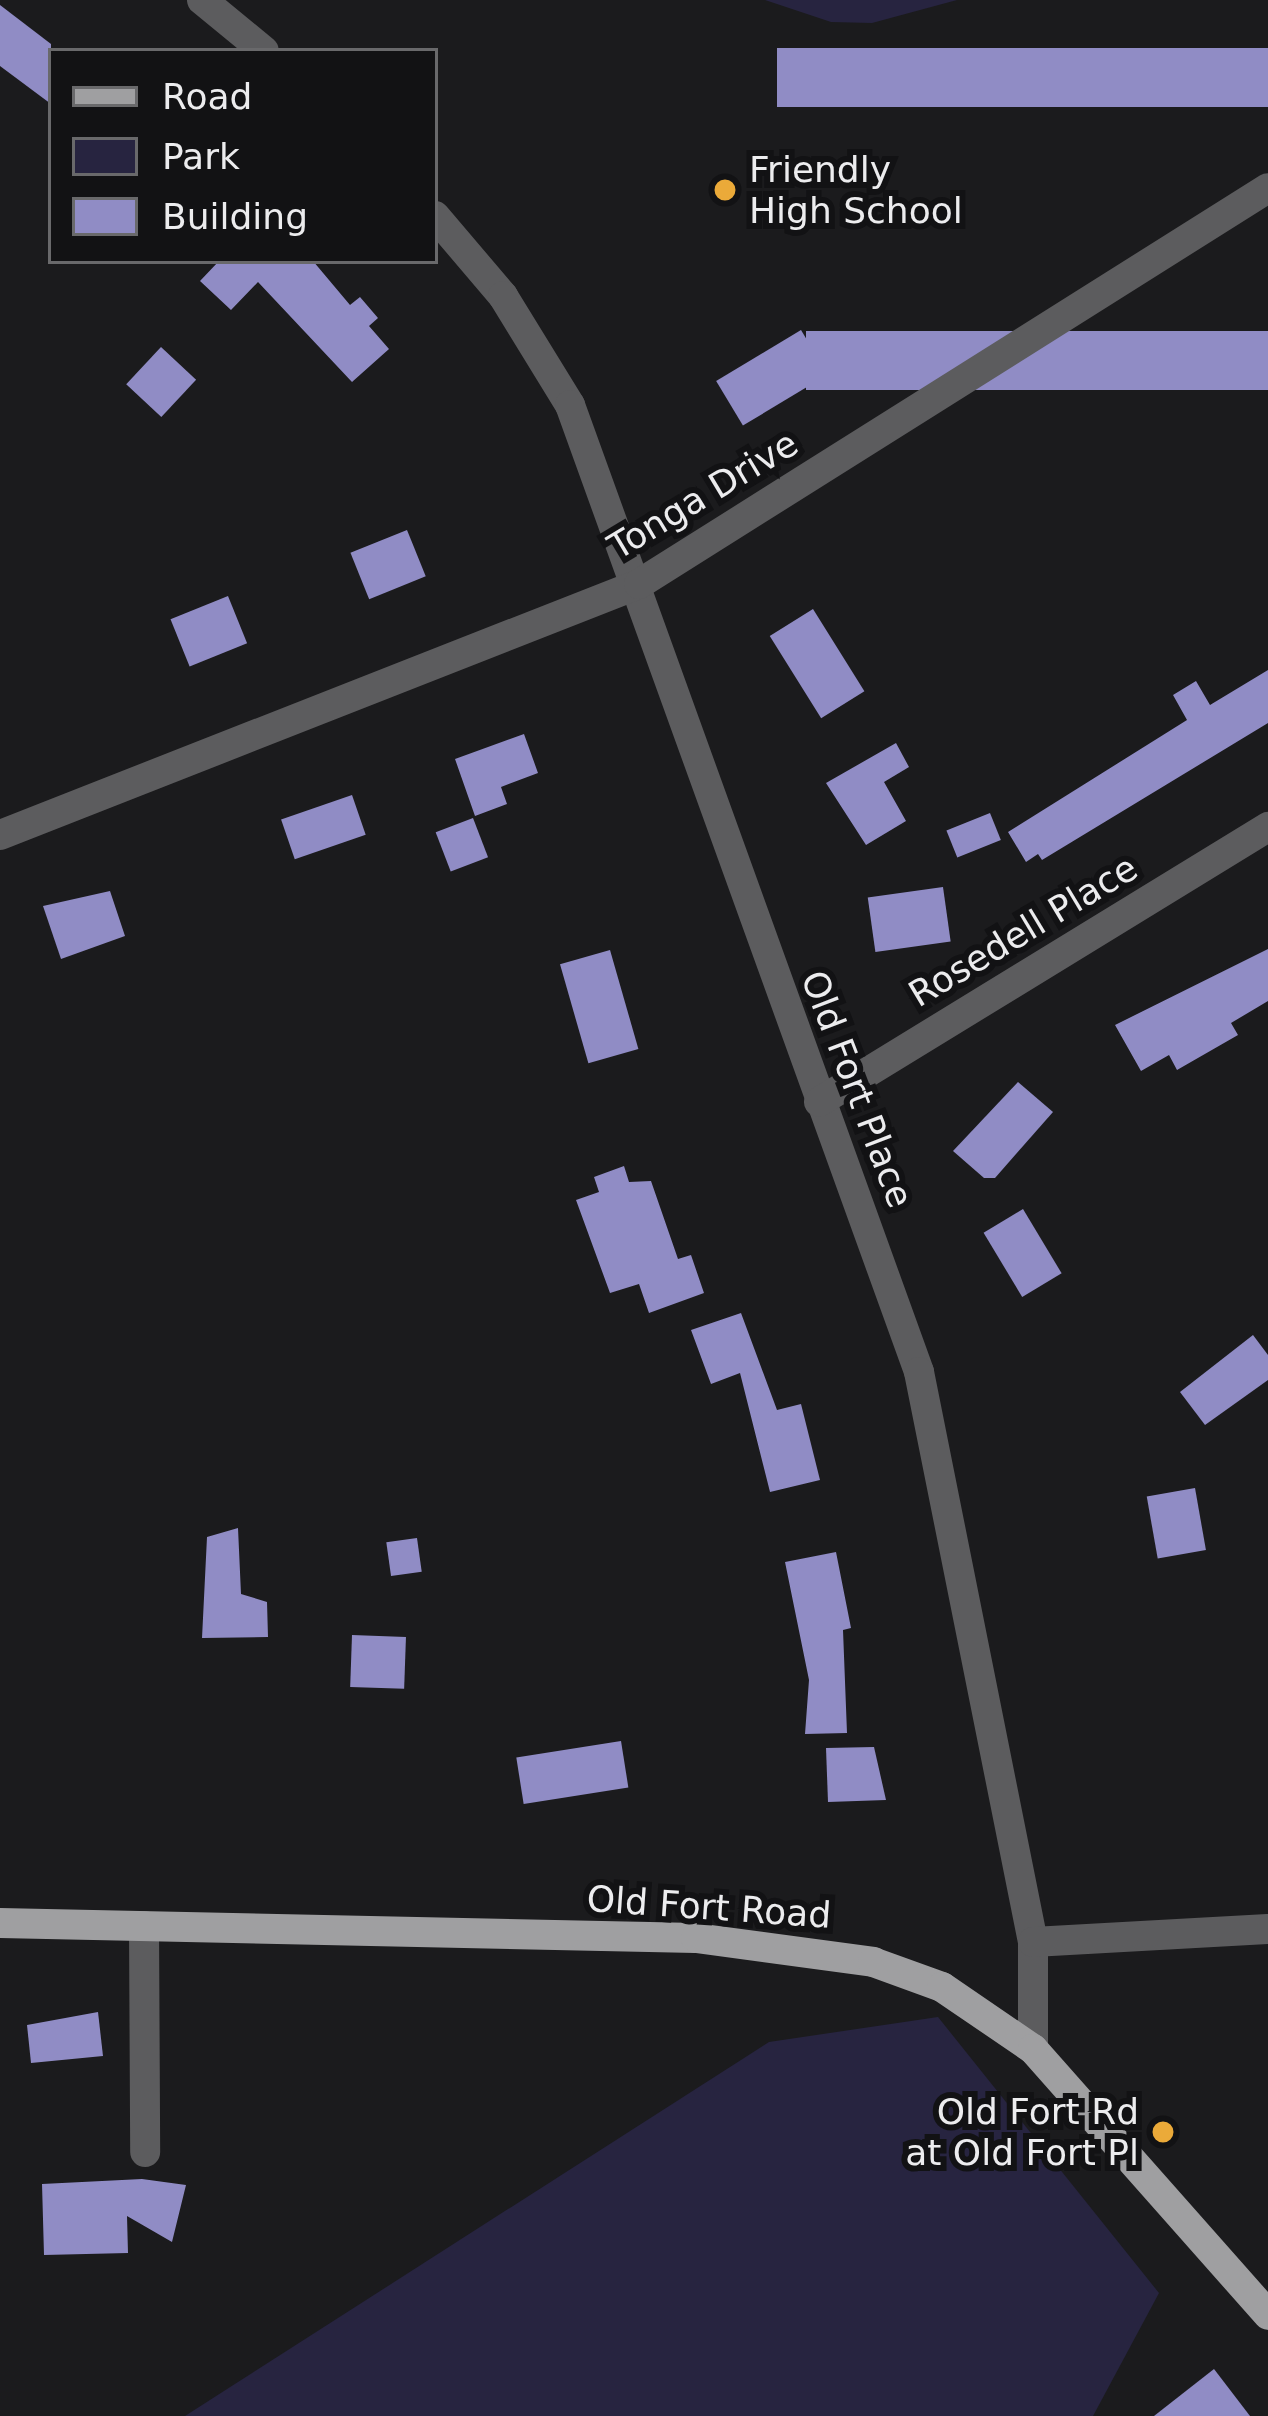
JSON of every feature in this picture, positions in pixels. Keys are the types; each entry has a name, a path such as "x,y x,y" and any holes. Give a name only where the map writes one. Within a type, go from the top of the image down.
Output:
{"main road":[{"name":"Old Fort Road","path":"0,1923 807,1948 941,1987 1034,2049 1268,2315"}],"street":[{"path":"202,0 260,48"},
{"name":"Tonga Drive","path":"0,835 639,584 1268,188"},
{"name":"Old Fort Place","path":"438,220 503,296 570,405 639,584 819,1102 919,1372 1033,1942 1034,2049"},
{"name":"Rosedell Place","path":"819,1102 1268,827"},
{"path":"144,1926 145,2152"},
{"path":"1033,1942 1268,1929"}],"green space":[{"path":"765,0 957,0 872,23 831,22"},
{"path":"938,2017 1159,2293 1093,2416 185,2416 769,2042"}],"building":[{"path":"0,5 51,44 48,102 0,66"},
{"path":"777,48 1268,48 1268,107 777,107"},
{"path":"216,264 316,264 350,305 360,297 378,318 369,326 389,349 352,382 258,282 231,310 200,281"},
{"path":"801,330 828,375 743,426 716,381"},
{"path":"806,331 1268,331 1268,390 806,390"},
{"path":"161,347 196,380 161,417 126,384"},
{"path":"407,530 426,576 369,599 350,553"},
{"path":"228,596 247,643 190,667 171,619"},
{"path":"813,609 864,691 821,718 770,636"},
{"path":"1268,670 1268,723 1042,860 1038,854 1026,862 1008,832 1187,720 1173,695 1196,681 1210,705"},
{"path":"524,734 538,773 501,787 507,804 475,816 455,759"},
{"path":"896,743 909,767 884,782 906,821 866,845 826,783"},
{"path":"352,795 366,835 295,859 281,819"},
{"path":"990,813 1001,840 957,857 946,831"},
{"path":"473,818 488,857 451,872 436,832"},
{"path":"943,887 951,941 875,952 868,898"},
{"path":"110,891 125,936 61,959 43,906"},
{"path":"1268,949 1268,1001 1231,1023 1238,1035 1177,1070 1169,1055 1141,1071 1115,1025"},
{"path":"610,950 638,1049 588,1063 560,964"},
{"path":"1018,1082 1053,1112 995,1178 984,1178 953,1151"},
{"path":"624,1166 629,1182 651,1181 678,1259 691,1255 704,1293 649,1313 639,1284 610,1293 576,1200 599,1192 594,1177"},
{"path":"1023,1209 1062,1273 1022,1297 984,1233"},
{"path":"741,1313 777,1410 801,1404 820,1480 770,1492 740,1373 711,1384 691,1330"},
{"path":"1253,1335 1268,1355 1268,1380 1205,1425 1180,1392"},
{"path":"1195,1488 1206,1550 1158,1559 1147,1497"},
{"path":"238,1528 241,1594 267,1602 268,1637 202,1638 207,1537"},
{"path":"417,1538 422,1572 391,1576 386,1542"},
{"path":"836,1552 851,1628 843,1630 847,1733 805,1734 809,1680 785,1562"},
{"path":"352,1635 406,1637 404,1689 350,1687"},
{"path":"621,1741 628,1787 524,1804 516,1758"},
{"path":"874,1747 886,1800 828,1802 826,1748"},
{"path":"98,2012 103,2056 31,2063 27,2025"},
{"path":"142,2179 186,2185 172,2242 127,2216 128,2253 44,2255 42,2184"},
{"path":"1214,2369 1250,2416 1154,2416"}],"place":[{"name":"Friendly High School","path":"725,190"},
{"name":"Old Fort Rd at Old Fort Pl","path":"1163,2132"}]}
